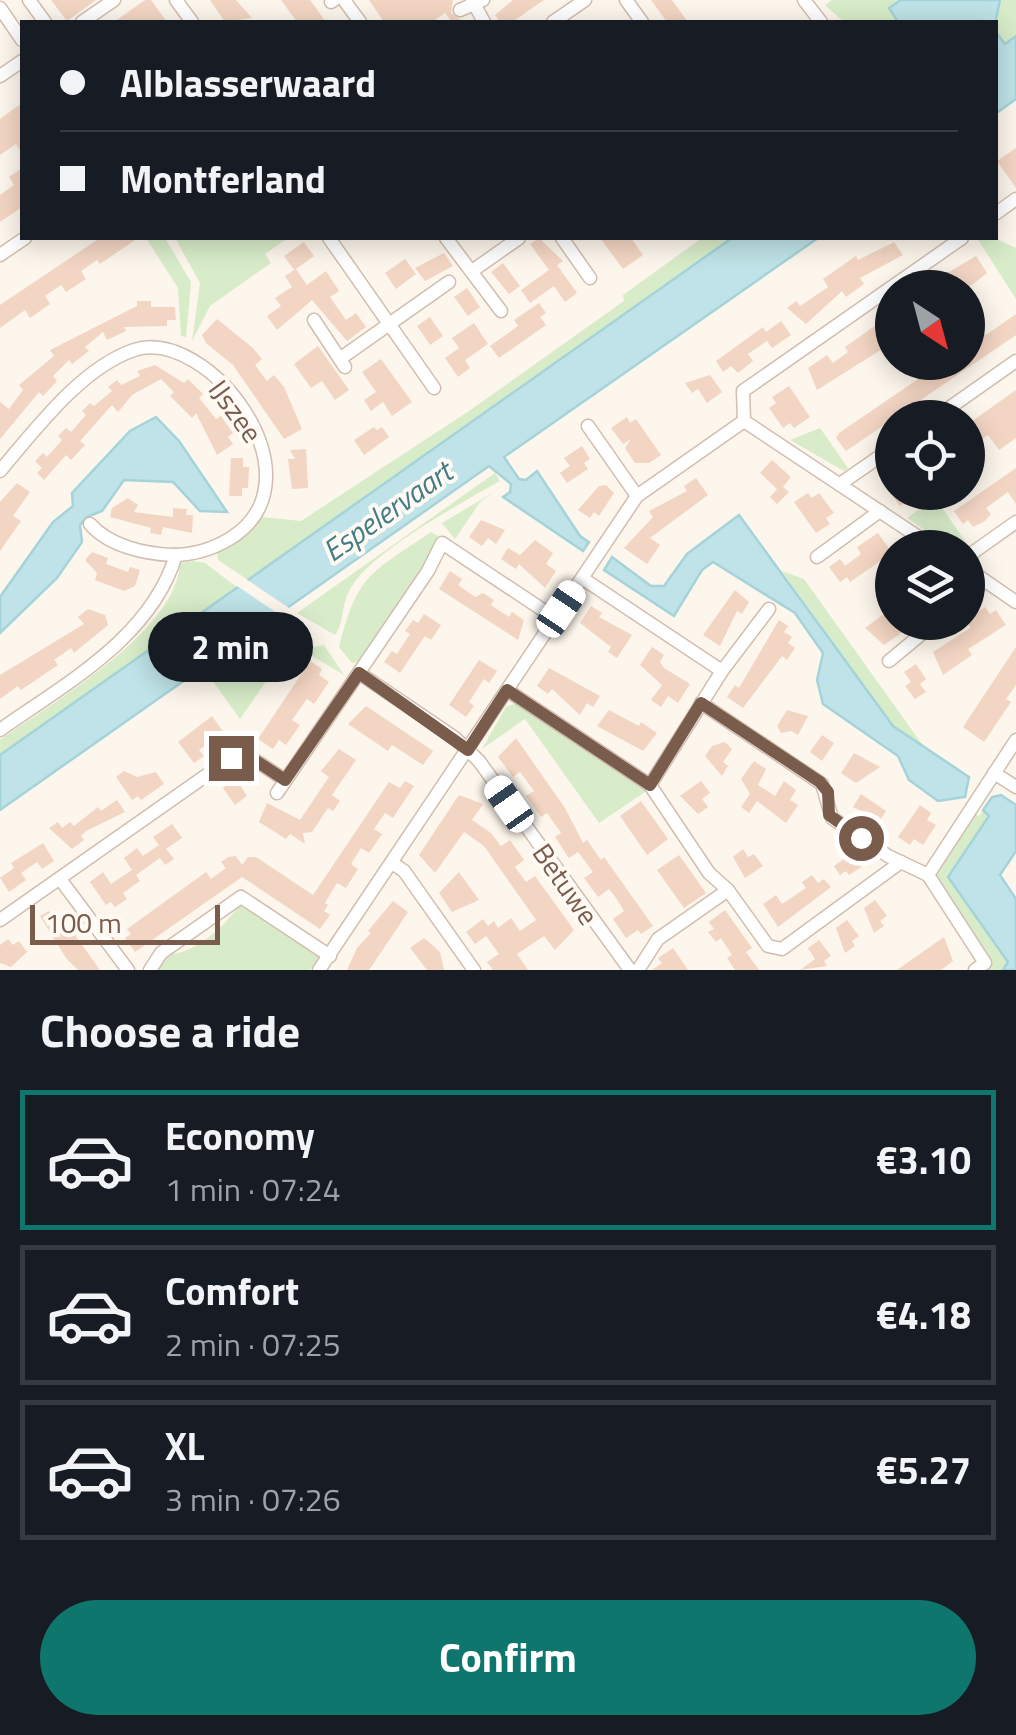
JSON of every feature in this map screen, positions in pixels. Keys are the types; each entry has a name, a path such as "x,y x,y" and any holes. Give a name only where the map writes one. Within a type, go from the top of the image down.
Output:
{"street":[{"path":"102,16 114,0"},
{"path":"555,20 585,0"},
{"path":"804,0 819,20"},
{"path":"336,1 358,20"},
{"path":"0,8 20,37"},
{"path":"0,255 22,240"},
{"path":"329,240 434,388"},
{"path":"448,240 501,311"},
{"path":"472,270 516,240"},
{"path":"563,240 590,278"},
{"path":"744,421 743,391 959,240"},
{"path":"314,319 343,363 389,324 449,282"},
{"name":"IJszee","path":"2,464 108,362 148,347 181,352 207,370 242,412 264,448 269,477 263,502 241,531 209,549 176,555 127,547 90,524"},
{"path":"950,400 1010,370"},
{"path":"744,421 831,482 875,507"},
{"path":"321,970 468,750 500,695 638,496 744,421"},
{"path":"588,426 638,496"},
{"path":"831,482 875,457"},
{"path":"816,557 880,510 909,530"},
{"path":"985,544 1016,522"},
{"path":"277,793 296,756 359,673 442,543 555,618"},
{"path":"0,730 89,667 132,630 163,587 176,555"},
{"path":"582,578 722,671"},
{"path":"985,582 1016,602"},
{"path":"650,785 722,671 770,609"},
{"path":"889,661 914,640"},
{"name":"Betuwe","path":"359,673 468,750 634,970"},
{"path":"500,695 650,785 709,873 728,890 768,946 782,948 900,862"},
{"path":"701,703 820,782 828,792 830,816 900,862 928,875 985,962 974,970"},
{"path":"928,875 1016,740"},
{"path":"0,920 176,802 241,751 285,780"},
{"path":"994,772 1012,785"},
{"path":"392,863 404,871 474,970"},
{"path":"60,879 122,969"},
{"path":"634,970 658,939 728,890"},
{"path":"150,970 161,953 241,897 330,956"}],"green space":[{"path":"832,0 1016,0 1016,36 998,49 998,20 842,20 825,5"},
{"path":"147,240 166,240 191,282 186,337 181,336 178,288"},
{"path":"176,240 285,240 265,254 271,263 210,306 192,341 200,283"},
{"path":"699,240 729,240 248,580 218,560 217,552 239,540 262,517 301,521 469,411 624,301 623,295"},
{"path":"978,240 998,240 1016,248 1016,299"},
{"path":"820,428 848,468 844,471 790,440"},
{"path":"495,473 500,481 422,527 365,570 349,591 335,635 297,613"},
{"path":"496,491 480,502 455,539 442,523"},
{"path":"918,510 943,510 957,530 924,530 907,518"},
{"path":"431,532 441,538 363,660 352,663 339,647 360,589 380,567"},
{"path":"180,563 205,563 238,588 0,755 0,740 109,663 136,639 174,589"},
{"path":"782,571 804,579 924,747 893,726"},
{"path":"281,636 315,647 324,645 344,675 292,644 240,719 212,680"},
{"path":"517,703 648,790 599,823 525,719 482,749 506,707"},
{"path":"983,810 989,816 948,877 1016,970 983,970 992,963 938,885 935,874 974,813 979,816"},
{"path":"239,905 311,948 319,954 318,963 309,970 155,970 167,954 188,950 209,937"}],"water":[{"path":"901,0 1000,0 996,20 897,20 889,8"},
{"path":"998,35 1005,44 1016,36 1016,99 998,112"},
{"name":"Espelervaart","path":"729,240 815,240 504,457 519,479 526,480 537,471 580,536 589,542 583,551 503,497 510,492 511,484 489,466 0,810 0,755"},
{"path":"156,417 179,441 227,512 200,511 173,482 124,480 102,511 80,525 82,542 57,578 0,633 0,597 53,522 73,506 72,493 130,431"},
{"path":"739,515 893,726 969,777 965,797 938,801 909,780 898,756 823,704 817,680 823,653 795,613 713,562 702,570 674,616 604,570 612,557 651,586 664,586 687,554"},
{"path":"1001,795 1016,805 1016,851 1000,875 1016,899 1016,970 1003,970 1008,962 948,877 989,816 983,810 992,797"}],"pier":[{"path":"243,577 292,610 283,617 234,584"}],"building":[{"path":"51,0 96,0 68,20"},
{"path":"145,0 151,0 166,20 117,20"},
{"path":"210,0 236,0 252,18 238,20 224,20"},
{"path":"281,0 310,0 325,20 296,20"},
{"path":"369,0 453,0 451,13 461,20 450,20 445,13 435,20 383,20"},
{"path":"513,0 544,0 515,20 499,20 495,15"},
{"path":"651,0 672,0 687,20 666,20"},
{"path":"20,104 20,151 16,144 0,155 0,119"},
{"path":"1016,148 1016,188 998,162"},
{"path":"20,169 20,208 0,222 0,195 14,185 9,177"},
{"path":"97,240 135,240 100,264 97,260 81,271 86,279 66,292 61,285 45,296 50,304 30,318 25,310 0,328 0,305"},
{"path":"541,240 563,261 557,265 577,293 565,302 554,286 530,303 521,290 549,270 530,244"},
{"path":"601,240 632,240 643,255 623,269"},
{"path":"304,242 314,256 296,269 307,285 326,271 339,291 330,297 346,320 356,313 366,327 347,341 312,300 277,330 267,316 281,306 275,298 292,287 285,276 294,270 284,256"},
{"path":"894,242 903,255 860,278 864,284 846,297 842,291 806,324 787,308 796,301 800,306 828,287 823,279 856,256 858,260"},
{"path":"444,253 453,266 425,281 415,268"},
{"path":"976,256 987,273 985,270 952,270"},
{"path":"405,259 416,274 396,289 385,273"},
{"path":"503,263 520,286 509,294 491,272"},
{"path":"467,288 480,307 468,316 454,297"},
{"path":"137,301 151,301 151,307 175,307 176,320 167,320 167,326 124,327 126,331 107,340 103,332 85,347 89,351 72,364 69,360 53,376 57,381 43,396 39,392 0,439 0,402 9,409 23,390 19,385 54,356 50,350 137,306"},
{"path":"539,303 546,313 540,317 546,325 499,358 490,346 518,326 514,320"},
{"path":"1016,314 1016,335 985,356 986,335"},
{"path":"430,317 443,336 430,345 417,326"},
{"path":"217,319 262,359 255,365 267,381 274,375 284,387 302,429 284,439 233,365 206,343 202,335"},
{"path":"781,321 791,335 772,348 767,341 748,354 753,361 738,373 731,366 723,372 716,361 763,327 766,332"},
{"path":"474,323 488,344 465,360 470,368 458,377 445,358 459,348 452,338"},
{"path":"875,326 875,354 817,390 808,368 827,355 833,363 848,352 845,347"},
{"path":"318,346 349,390 335,400 322,381 311,388 294,364"},
{"path":"381,359 412,402 392,416 383,402 371,411 364,400 376,392 362,372"},
{"path":"155,365 184,383 188,379 203,394 199,398 216,419 221,416 233,433 228,437 233,444 217,455 196,413 192,418 170,396 174,392 161,379 132,395 118,412 112,405 80,441 85,445 71,460 66,455 44,480 37,473 42,468 35,461 43,453 47,457 62,440 58,436 66,428 71,432 86,415 82,411 90,403 94,406 112,391 108,387 117,380 121,385 140,376 137,371"},
{"path":"710,375 722,392 707,403 698,389 692,393 685,383"},
{"path":"917,380 950,380 921,400 887,400"},
{"path":"789,386 810,417 794,428 790,423 783,428 769,408 776,403 772,397"},
{"path":"1016,390 1016,438 999,450 988,435 985,437 985,412"},
{"path":"875,408 875,431 846,451 836,438"},
{"path":"627,417 630,423 636,419 661,455 649,463 635,463 625,448 631,439 623,444 611,428"},
{"path":"374,427 382,427 389,437 364,455 354,440"},
{"path":"582,446 590,459 584,463 588,469 567,483 560,473 570,466 564,458"},
{"path":"306,449 308,488 292,489 288,459 295,459 290,450"},
{"path":"231,458 243,458 243,467 249,467 248,488 242,488 242,496 229,496"},
{"path":"772,460 791,477 783,487 789,492 777,504 770,497 777,489 760,473"},
{"path":"1016,468 1016,504 1008,492 986,508 991,514 985,521 973,527 968,520 963,524 954,511 985,510 985,490"},
{"path":"696,478 708,495 650,538 660,545 647,564 624,548 653,517 649,511 687,491 684,486"},
{"path":"17,483 30,492 13,516 21,521 0,551 0,502"},
{"path":"606,485 614,493 599,516 594,512 590,518 578,510 599,486"},
{"path":"808,493 812,498 819,493 834,513 826,518 830,524 816,533 794,502"},
{"path":"128,498 138,505 134,512 173,517 173,508 187,509 186,515 193,515 192,533 163,527 161,535 150,533 151,528 110,517 112,508"},
{"path":"481,520 505,530 496,544 488,538 482,546 469,537"},
{"path":"875,535 875,565 850,582 847,577 840,582 829,567 840,559 845,566 861,554 857,547"},
{"path":"535,540 553,553 546,564 556,571 545,588 519,564 516,569 501,559 508,548 520,555"},
{"path":"92,552 108,558 106,564 128,572 130,567 140,570 135,586 124,591 95,580 97,573 85,560"},
{"path":"450,571 462,579 458,585 475,597 483,593 494,600 491,605 509,617 512,612 524,620 518,640 439,589"},
{"path":"735,590 749,602 742,614 737,611 720,646 703,635"},
{"path":"591,606 602,613 599,617 632,635 617,658 608,652 611,647 580,623"},
{"path":"985,607 990,614 996,610 1006,625 985,638"},
{"path":"88,609 105,615 108,625 74,653 71,648 54,660 58,665 0,699 0,675 84,624 78,617"},
{"path":"424,614 441,625 431,640 425,636 400,673 384,662 392,651 397,654 410,634 405,631"},
{"path":"779,620 788,626 784,632 792,637 788,643 795,648 787,660 782,656 743,708 727,697 735,685 739,688"},
{"path":"875,621 875,637 865,628"},
{"path":"952,640 982,640 968,649 972,655 943,675 933,652"},
{"path":"652,647 664,655 660,662 664,668 690,684 678,703 668,696 661,707 651,700 662,685 640,665"},
{"path":"1016,647 1016,685 1006,699 1011,702 984,742 963,727"},
{"path":"479,660 497,671 489,683 484,679 469,702 474,706 466,717 449,705"},
{"path":"310,661 322,669 319,675 329,682 314,704 307,699 292,720 300,725 286,745 279,740 273,749 258,739"},
{"path":"916,664 926,679 920,684 926,692 915,699 905,686 911,682 904,672"},
{"path":"549,668 600,696 593,707 587,703 580,715 552,689 548,694 537,686"},
{"path":"366,706 433,751 423,765 392,745 388,751 348,724"},
{"path":"609,710 639,726 641,722 657,733 643,751 597,726"},
{"path":"787,710 808,716 798,735 791,731 781,733 777,726"},
{"path":"212,716 224,733 199,750 204,756 194,763 178,742"},
{"path":"822,735 834,743 822,761 810,752"},
{"path":"516,738 565,808 583,843 587,840 601,860 604,857 653,926 626,938 613,919 624,911 616,898 609,889 598,897 584,878 593,872 578,852 569,858 555,837 561,833 547,813 541,817 526,796 534,791 520,772 513,777 498,757"},
{"path":"725,742 732,749 723,762 728,766 722,776 705,756 712,746"},
{"path":"339,749 356,760 332,795 340,801 333,811 328,808 312,832 303,833 305,844 290,834 286,839 259,822 267,803 300,820 329,777 321,771"},
{"path":"854,753 880,767 856,783 841,773"},
{"path":"754,761 766,769 758,785 775,796 784,781 796,790 790,800 798,805 786,823 757,801 749,813 741,807 750,794 741,779"},
{"path":"124,771 137,777 156,772 164,784 141,800 138,796 132,800 116,777"},
{"path":"236,779 247,796 235,805 223,788"},
{"path":"405,781 414,786 393,818 385,813 374,829 382,834 369,853 361,848 351,864 358,869 346,888 337,883 325,903 328,905 324,911 330,915 320,929 242,877 135,952 125,938 131,934 127,929 206,872 211,879 226,868 221,862 228,857 236,856 242,865 248,857 256,857 313,895 389,782 400,788"},
{"path":"701,781 710,793 702,799 708,807 698,814 680,796"},
{"path":"861,794 886,811 880,820 853,807"},
{"path":"459,795 483,804 472,820 491,833 501,846 510,840 524,860 515,867 526,882 535,876 574,930 555,950 544,936 517,954 528,970 493,970 487,962 499,954 486,936 475,944 466,932 483,919 488,926 494,921 498,928 511,918 520,931 536,920 484,846 464,832 435,873 419,855"},
{"path":"117,800 125,812 86,831 81,836 84,840 72,849 49,828 58,822 62,828 70,822 74,826 98,807 101,811"},
{"path":"641,801 668,839 647,855 620,816"},
{"path":"920,805 931,813 927,820 936,825 923,845 914,839 910,845 898,837"},
{"path":"172,824 182,838 166,849 174,859 165,865 160,858 136,875 140,881 123,893 127,899 115,907 111,902 106,905 90,882 103,872 111,884 132,870 124,858 137,848 143,856 159,845 153,837"},
{"path":"43,843 54,861 42,869 37,862 21,873 26,880 9,892 0,878 14,868 11,863"},
{"path":"743,849 748,857 754,854 763,866 745,878 733,857"},
{"path":"856,850 867,863 849,875 846,871 840,875 834,866"},
{"path":"679,855 706,893 684,908 657,870"},
{"path":"459,872 479,900 452,912 439,893"},
{"path":"812,875 818,883 824,879 831,887 778,927 763,904 776,895 782,904 806,888 802,882"},
{"path":"875,900 887,916 880,921 884,926 874,933 864,908"},
{"path":"393,901 408,912 390,939 369,970 347,970 357,948 371,933 368,931"},
{"path":"725,910 752,948 746,952 759,970 735,970 727,958 732,955 721,938 716,942 708,932 714,929 709,922"},
{"path":"49,911 66,935 72,931 100,970 78,970 66,958 40,916"},
{"path":"847,920 859,936 852,941 855,946 845,953 836,928"},
{"path":"944,937 953,961 941,970 897,970"},
{"path":"424,938 440,952 444,970 427,970 410,948"},
{"path":"8,939 13,945 19,941 27,952 11,967 0,963 0,945"},
{"path":"819,940 831,956 824,961 827,966 800,970 815,959 808,948"},
{"path":"673,948 688,970 652,970 662,963 658,958"}],"route":[{"path":"231,758 241,751 285,780 359,673 468,750 507,690 650,785 701,703 820,782 828,792 829,815 861,838"}]}
